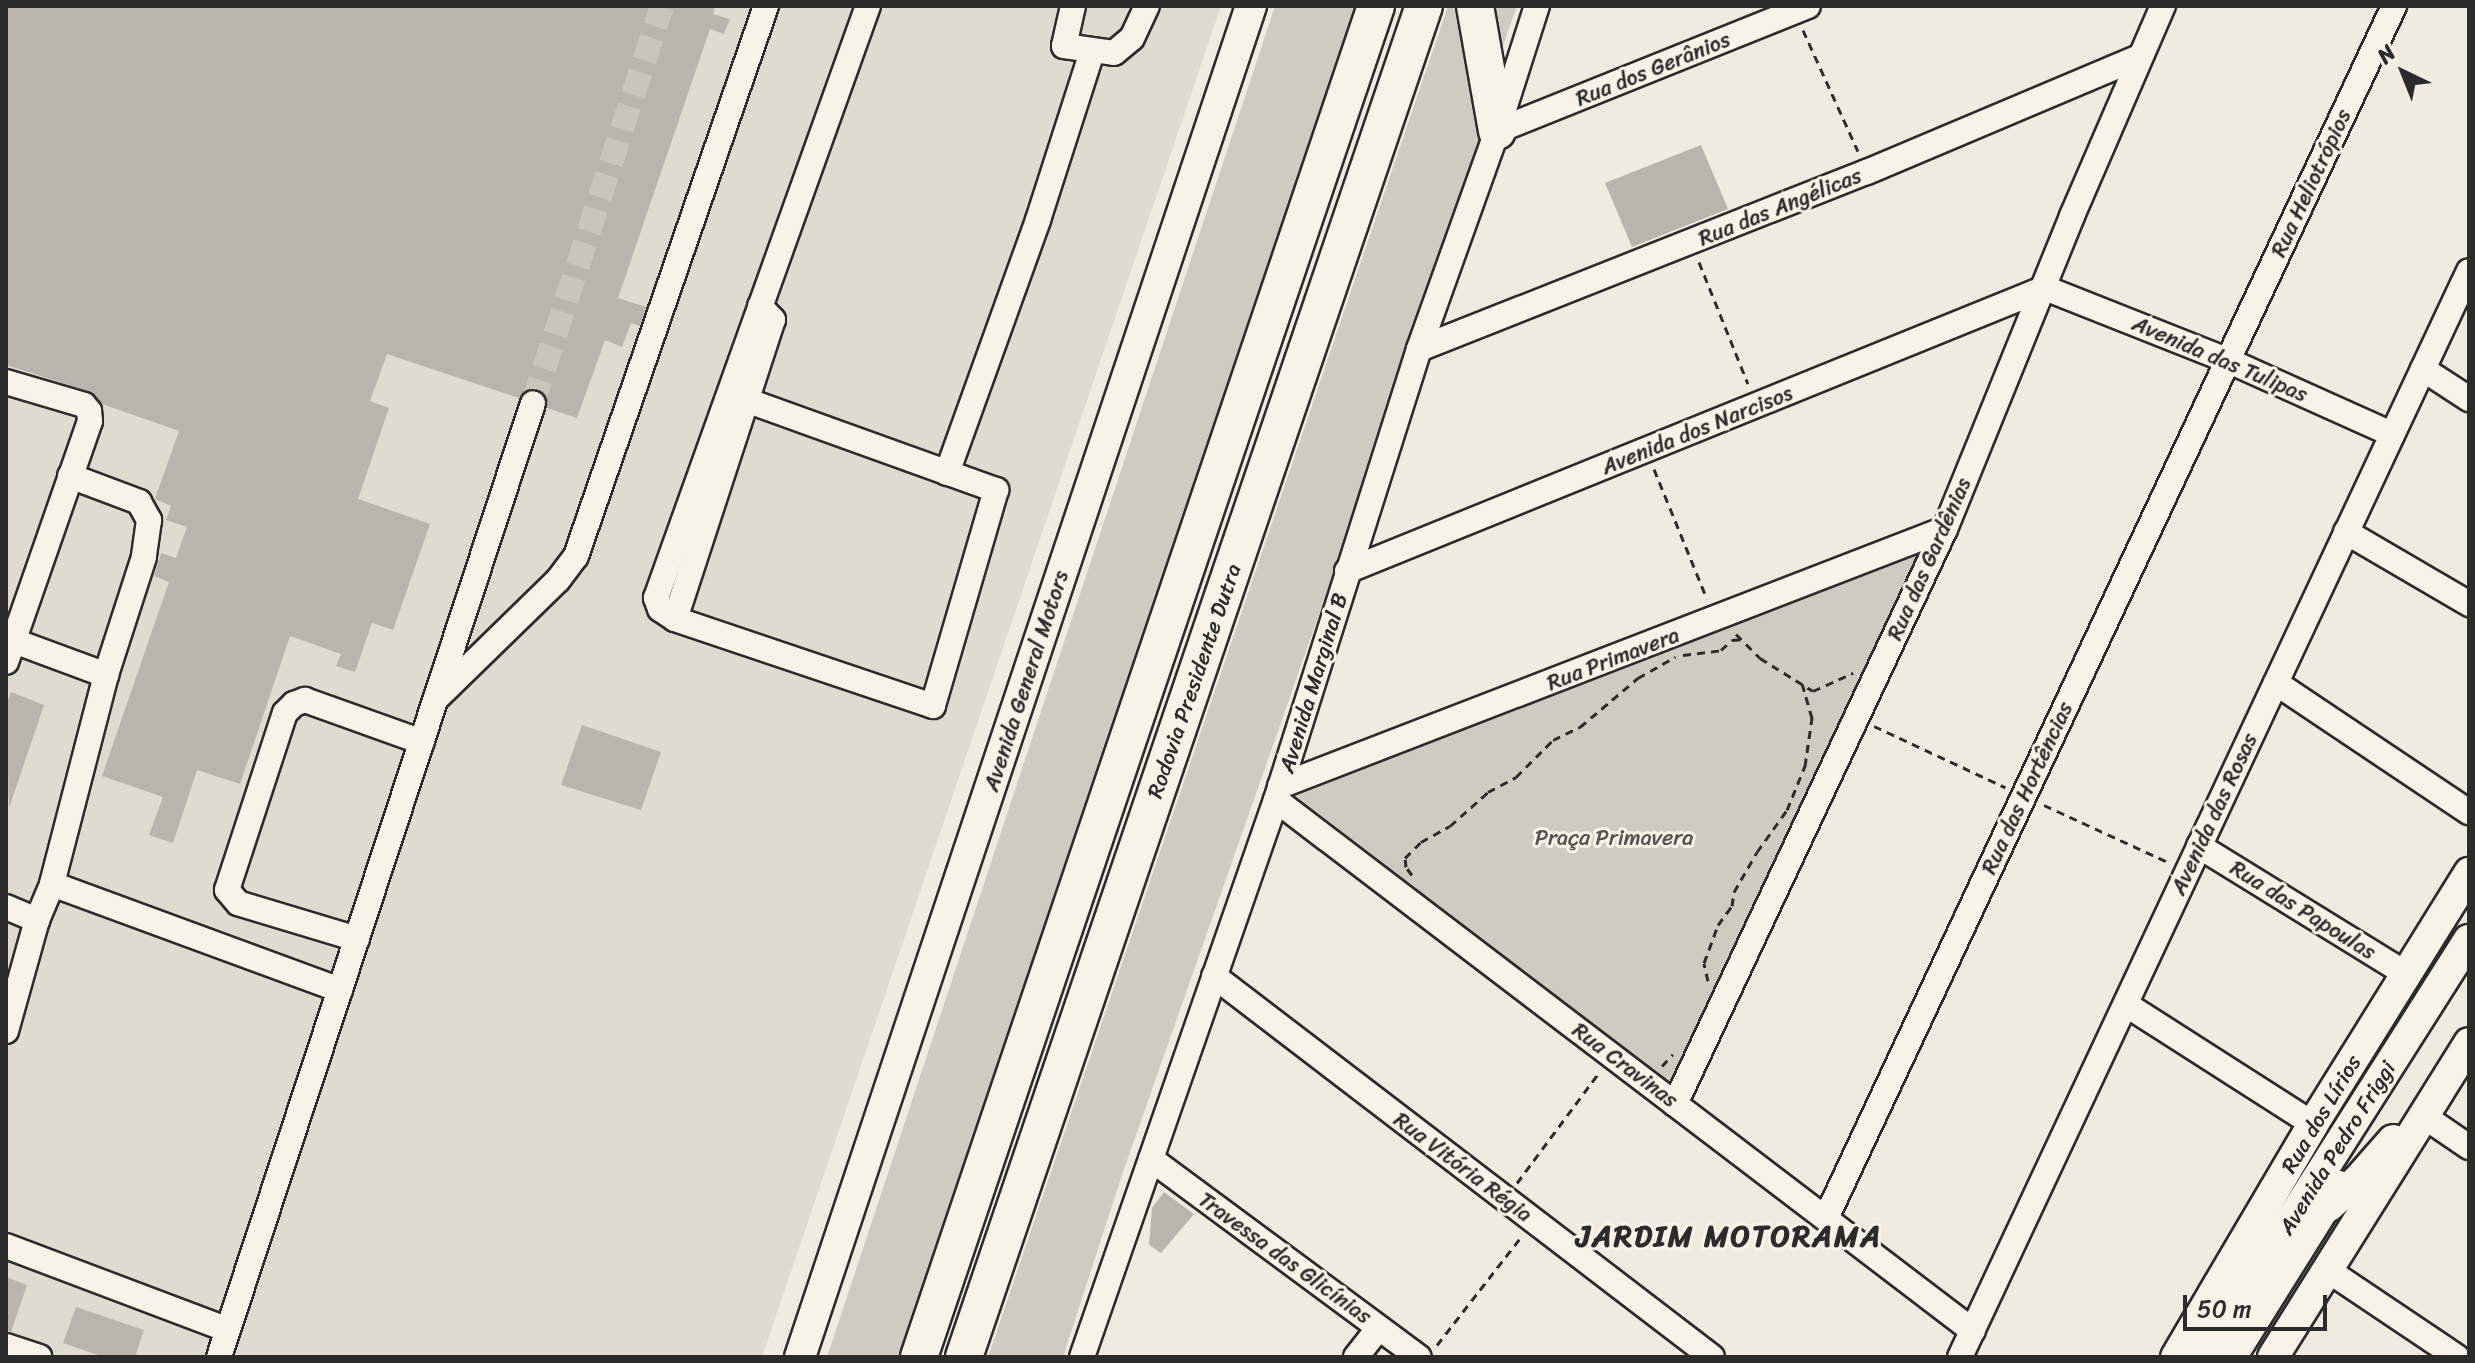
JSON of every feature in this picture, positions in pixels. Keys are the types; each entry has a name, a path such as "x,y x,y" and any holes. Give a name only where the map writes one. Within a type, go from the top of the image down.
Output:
{"highway":[{"name":"Rodovia Presidente Dutra","path":"919,1357 1376,6"},
{"name":"Rodovia Presidente Dutra","path":"964,1357 1424,6"},
{"path":"1475,6 1497,131"}],"main road":[{"name":"Avenida General Motors","path":"800,1357 1251,6"},
{"name":"Rua dos Lírios","path":"2176,1357 2313,1124 2469,873"},
{"name":"Avenida Pedro Friggi","path":"2204,1357 2469,940"},
{"name":"Avenida Pedro Friggi","path":"2231,1357 2469,978"},
{"path":"2321,1212 2358,1180 2458,1068"},
{"path":"2273,1357 2458,1068"}],"street":[{"path":"437,697 558,580 576,556 766,6"},
{"path":"746,400 996,490 933,706 675,619 660,609 656,598 868,6"},
{"path":"1073,6 1064,46 1114,53 1132,38 1147,6"},
{"name":"Avenida Marginal B","path":"1082,1357 1278,793 1419,349 1497,131 1537,6"},
{"name":"Rua das Gardênias","path":"1675,1104 1945,529 2072,216 2163,6"},
{"name":"Rua Heliotrópios","path":"2227,360 2394,6"},
{"name":"Rua dos Gerânios","path":"1497,131 1801,9"},
{"path":"947,473 1038,220 1092,52"},
{"name":"Rua das Angélicas","path":"1419,349 1867,172 2139,57"},
{"name":"Avenida das Rosas","path":"1960,1357 2469,271"},
{"name":"Avenida das Tulipas","path":"2045,288 2227,360 2392,434"},
{"name":"Avenida dos Narcisos","path":"1347,571 2045,288"},
{"path":"675,619 773,320 760,306"},
{"name":"Rua das Hortências","path":"1827,1216 2227,360"},
{"path":"2423,369 2469,399"},
{"path":"6,382 84,405 89,411 90,421 8,647 106,675"},
{"path":"219,1357 533,403"},
{"path":"6,1031 37,920 52,884 106,675 144,557 149,520 139,502 70,476"},
{"name":"Rua Primavera","path":"1278,793 1945,529"},
{"path":"2346,532 2469,604"},
{"path":"2276,683 2469,812"},
{"path":"357,939 238,903 227,890 285,713 294,704 305,700 422,742"},
{"name":"Rua Cravinas","path":"1278,793 1611,1056 1827,1216 1973,1331"},
{"name":"Rua das Papoulas","path":"2199,846 2406,974"},
{"path":"52,884 340,990"},
{"path":"6,907 37,920"},
{"name":"Rua Vitória Régia","path":"1214,976 1712,1357"},
{"path":"2127,1005 2313,1124"},
{"path":"2425,1117 2469,1147"},
{"name":"Travessa das Glicínias","path":"1151,1159 1379,1328 1428,1351"},
{"path":"6,1246 228,1330"},
{"path":"2329,1271 2457,1357"},
{"path":"1356,1357 1379,1328"},
{"path":"6,1346 39,1357"}],"path":[{"path":"1801,9 1867,172"},
{"path":"1691,242 1757,406"},
{"path":"1647,450 1716,620 1744,639 1760,658 1813,691 1884,659"},
{"path":"1412,875 1406,867 1405,858 1415,847 1450,826 1488,792 1516,777 1553,740 1580,727 1638,678 1676,657 1703,650 1721,650 1732,640 1744,639"},
{"path":"1707,988 1704,963 1718,925 1732,906 1734,892 1757,852 1787,810 1805,766 1812,718 1802,684"},
{"path":"1652,1060 1665,1065 1677,1047"},
{"path":"1505,1199 1611,1056"},
{"path":"1428,1351 1533,1220"}],"shaded area":[{"path":"6,6 1221,6 762,1357 6,1357"}],"green space":[{"path":"1275,6 1362,6 904,1357 827,1357"},
{"path":"1448,6 1461,6 1486,139 1122,1175 1063,1357 988,1357"},
{"path":"1489,6 1517,6 1500,54"},
{"name":"Praça Primavera","path":"1924,545 1672,1084 1296,796"}],"building":[{"path":"6,6 715,6 713,14 730,19 724,34 710,29 618,298 646,307 640,326 631,323 622,347 605,340 577,418 547,408 547,399 538,389 529,389 519,398 387,354 370,401 389,408 358,499 430,524 393,630 372,623 355,672 336,666 341,654 290,636 240,784 197,770 173,843 149,835 163,797 102,776 169,582 154,576 161,553 176,558 187,527 166,520 171,506 155,499 179,431 102,404 88,391 6,365"},
{"path":"1701,145 1728,209 1632,247 1605,183"},
{"path":"11,692 44,705 9,808 6,706"},
{"path":"582,725 661,752 641,810 561,785"},
{"path":"1164,1192 1194,1214 1161,1253 1149,1245 1152,1208"},
{"path":"6,1277 27,1285 11,1332 6,1331"},
{"path":"76,1307 144,1330 135,1357 104,1357 63,1343"}],"tunnel":[{"path":"533,403 662,6"}],"district":[{"name":"JARDIM MOTORAMA","path":"1729,1236"}]}
